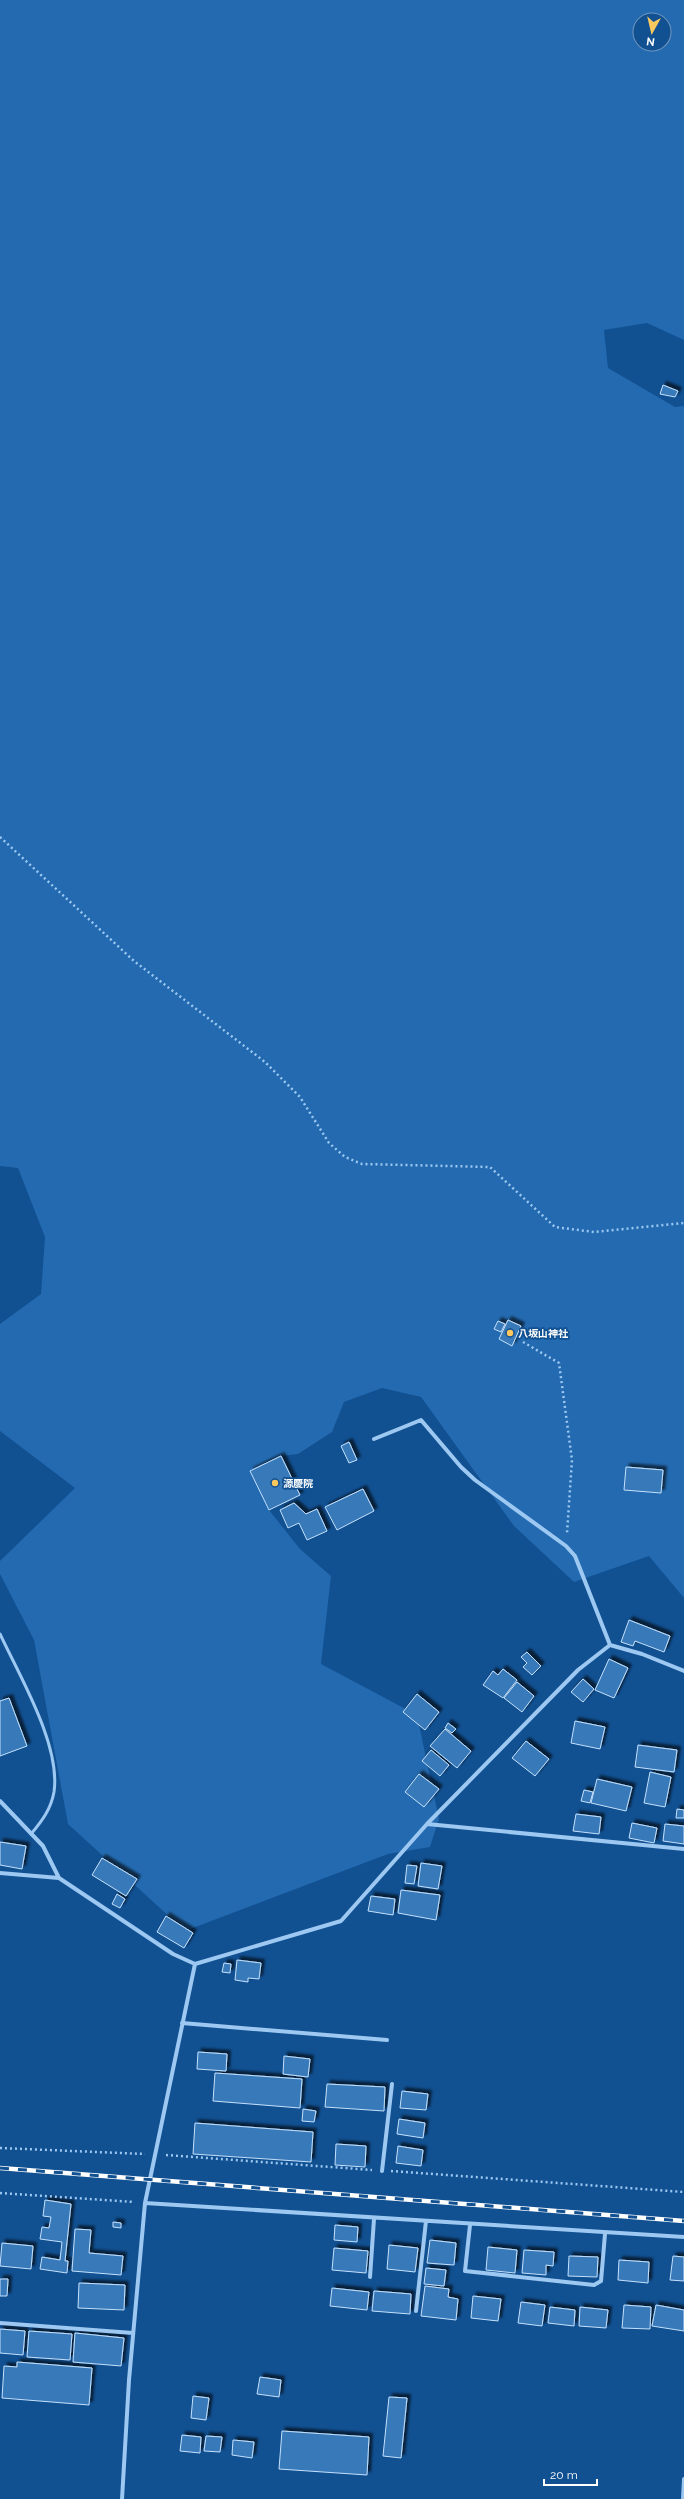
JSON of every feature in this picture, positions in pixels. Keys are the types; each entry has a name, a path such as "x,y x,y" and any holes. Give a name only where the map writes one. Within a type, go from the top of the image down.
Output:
{"street":[{"path":"374,1439 421,1420 461,1467 475,1480 566,1546 575,1556 610,1645"},
{"path":"610,1645 642,1654 684,1671"},
{"path":"0,1873 59,1878 173,1954 195,1964 341,1921 427,1824 578,1670 610,1645"},
{"path":"0,1801 43,1846 59,1878"},
{"path":"427,1824 684,1849"},
{"path":"122,2499 133,2333 145,2202 195,1964"},
{"path":"182,2023 387,2040"},
{"path":"382,2171 392,2084"},
{"path":"145,2202 606,2234 684,2237"},
{"path":"370,2278 374,2218"},
{"path":"416,2311 426,2221"},
{"path":"470,2225 465,2271 594,2285 601,2281 606,2234"},
{"path":"0,2323 133,2333"},
{"path":"682,2499 684,2479"}],"lane":[{"path":"0,1634 45,1732 52,1758 54,1791 45,1817 31,1834"}],"path":[{"path":"0,837 134,961 265,1062 300,1097 328,1143 345,1157 362,1164 490,1167 555,1226 594,1232 684,1223"},
{"path":"523,1342 559,1363 572,1460 566,1546"},
{"path":"0,2148 154,2154 684,2192"},
{"path":"0,2193 145,2202"}],"shaded area":[{"path":"0,0 684,0 684,340 647,323 604,330 608,368 675,407 684,406 684,1598 649,1556 574,1582 514,1526 421,1397 382,1388 344,1402 332,1432 298,1454 281,1456 250,1471 269,1510 300,1549 331,1576 321,1664 417,1715 439,1819 430,1847 388,1854 185,1931 68,1824 34,1640 0,1574 0,1561 75,1488 0,1431 0,1324 41,1294 45,1237 18,1168 0,1166"}],"building":[{"path":"663,385 678,391 675,397 660,394"},
{"name":"八坂山神社","path":"508,1320 521,1326 512,1346 499,1339"},
{"path":"498,1321 505,1324 501,1332 494,1329"},
{"path":"349,1442 357,1460 349,1463 341,1446"},
{"name":"源慶院","path":"281,1456 300,1495 269,1510 250,1471"},
{"path":"626,1467 663,1470 661,1493 624,1490"},
{"path":"363,1489 374,1511 337,1530 325,1507"},
{"path":"294,1503 306,1514 317,1509 327,1531 307,1540 299,1523 288,1528 280,1510"},
{"path":"629,1620 670,1636 664,1652 635,1641 633,1646 621,1642"},
{"path":"527,1652 541,1666 532,1675 523,1667 527,1663 521,1657"},
{"path":"609,1659 628,1668 614,1698 595,1690"},
{"path":"503,1669 517,1680 503,1698 483,1685 493,1671 498,1675"},
{"path":"583,1679 594,1689 583,1702 571,1692"},
{"path":"517,1682 534,1696 522,1712 504,1698"},
{"path":"417,1694 439,1712 425,1730 403,1712"},
{"path":"9,1698 27,1746 0,1756 0,1701"},
{"path":"575,1721 605,1727 600,1749 571,1743"},
{"path":"448,1723 456,1729 452,1733 445,1728"},
{"path":"445,1729 471,1751 457,1768 430,1746"},
{"path":"526,1741 549,1759 535,1776 512,1758"},
{"path":"638,1745 677,1750 674,1772 635,1767"},
{"path":"431,1750 449,1765 440,1776 422,1761"},
{"path":"650,1772 671,1777 665,1807 644,1803"},
{"path":"419,1774 439,1789 424,1807 405,1792"},
{"path":"597,1779 632,1787 626,1811 591,1803"},
{"path":"584,1790 593,1792 590,1803 581,1801"},
{"path":"677,1809 684,1810 684,1818 676,1818"},
{"path":"576,1814 601,1817 599,1834 573,1831"},
{"path":"632,1823 657,1828 654,1843 629,1838"},
{"path":"665,1824 684,1826 684,1844 663,1841"},
{"path":"0,1842 26,1846 22,1869 0,1865"},
{"path":"102,1858 137,1879 126,1896 92,1875"},
{"path":"421,1863 442,1866 438,1889 418,1886"},
{"path":"407,1865 417,1866 414,1884 405,1883"},
{"path":"401,1890 440,1895 436,1920 398,1913"},
{"path":"117,1894 125,1899 120,1908 112,1904"},
{"path":"371,1896 395,1899 393,1915 368,1911"},
{"path":"166,1916 193,1933 184,1948 157,1932"},
{"path":"237,1960 261,1963 259,1979 248,1978 248,1982 235,1980"},
{"path":"224,1963 231,1964 230,1973 222,1972"},
{"path":"198,2052 227,2054 226,2071 197,2069"},
{"path":"284,2056 310,2059 308,2077 283,2074"},
{"path":"215,2073 302,2079 300,2108 213,2101"},
{"path":"327,2084 385,2087 384,2111 325,2107"},
{"path":"402,2091 428,2094 426,2110 400,2108"},
{"path":"303,2109 316,2111 314,2122 302,2121"},
{"path":"399,2119 425,2123 423,2138 397,2134"},
{"path":"195,2123 313,2132 311,2162 193,2154"},
{"path":"336,2144 366,2146 365,2167 335,2165"},
{"path":"398,2146 423,2150 421,2166 396,2163"},
{"path":"45,2200 71,2204 65,2261 68,2261 67,2273 40,2269 42,2257 60,2260 62,2242 40,2239 42,2227 49,2228 51,2217 43,2216"},
{"path":"113,2222 121,2223 121,2228 113,2227"},
{"path":"335,2225 358,2227 357,2242 334,2240"},
{"path":"75,2229 91,2230 89,2253 123,2256 121,2275 72,2271"},
{"path":"430,2240 456,2243 454,2265 427,2263"},
{"path":"2,2243 33,2246 31,2269 0,2266"},
{"path":"389,2245 418,2248 415,2272 387,2269"},
{"path":"488,2247 517,2250 515,2273 486,2270"},
{"path":"334,2248 368,2251 366,2273 332,2270"},
{"path":"524,2250 554,2252 553,2266 546,2265 546,2275 522,2273"},
{"path":"569,2256 598,2257 597,2277 568,2276"},
{"path":"673,2256 684,2257 684,2281 670,2280"},
{"path":"619,2260 649,2262 648,2283 618,2280"},
{"path":"426,2268 446,2270 444,2286 424,2284"},
{"path":"0,2279 8,2279 7,2296 0,2296"},
{"path":"79,2283 125,2285 124,2310 78,2308"},
{"path":"425,2286 449,2289 448,2297 458,2299 456,2320 421,2316"},
{"path":"332,2288 369,2292 367,2310 330,2306"},
{"path":"374,2291 411,2294 410,2314 372,2311"},
{"path":"473,2296 501,2299 498,2321 471,2318"},
{"path":"521,2302 545,2305 542,2326 518,2323"},
{"path":"624,2305 651,2307 650,2329 622,2328"},
{"path":"656,2305 684,2310 684,2331 652,2326"},
{"path":"550,2307 575,2310 574,2326 548,2323"},
{"path":"580,2307 608,2310 606,2328 579,2326"},
{"path":"0,2329 25,2331 23,2355 0,2353"},
{"path":"29,2331 72,2334 70,2360 27,2357"},
{"path":"75,2333 124,2338 121,2366 73,2362"},
{"path":"17,2362 92,2368 89,2405 2,2398 4,2366 17,2367"},
{"path":"260,2377 281,2380 279,2397 257,2394"},
{"path":"193,2396 209,2398 206,2420 191,2418"},
{"path":"389,2397 407,2398 401,2458 383,2456"},
{"path":"282,2431 369,2437 367,2475 279,2469"},
{"path":"182,2435 201,2437 200,2453 180,2451"},
{"path":"206,2436 222,2437 220,2452 204,2451"},
{"path":"233,2440 254,2442 252,2458 232,2455"}],"railway":[{"path":"0,2168 684,2221"}],"place":[{"name":"八坂山神社","path":"510,1333"},
{"name":"源慶院","path":"275,1483"}]}
